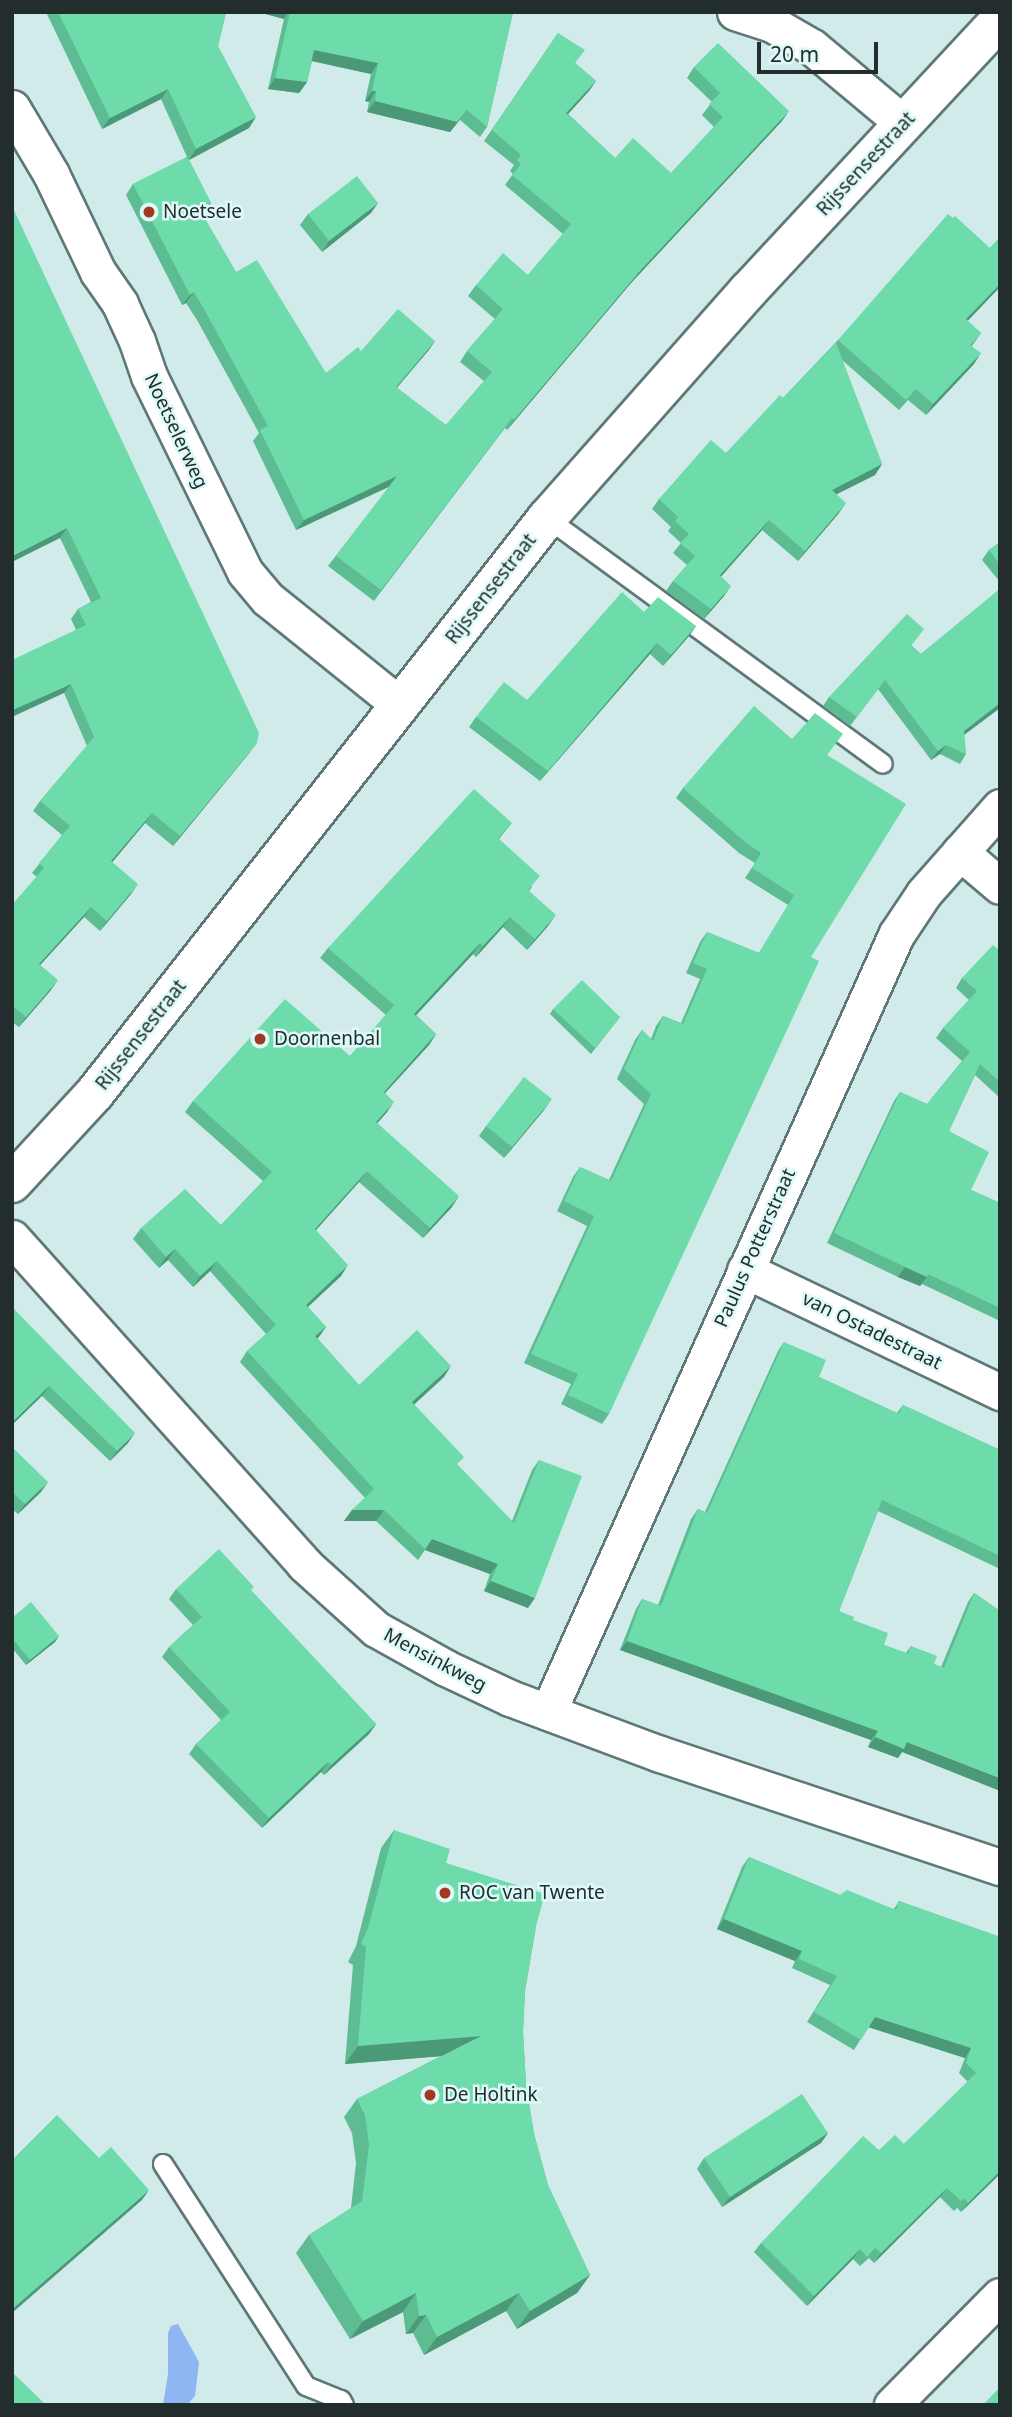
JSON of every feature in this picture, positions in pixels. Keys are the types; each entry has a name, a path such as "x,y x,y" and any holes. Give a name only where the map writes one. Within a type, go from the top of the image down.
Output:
{"main road":[{"name":"Rijssensestraat","path":"12,1183 95,1093 547,518 748,291 1000,20"}],"street":[{"path":"735,12 772,24 812,47 903,123"},
{"name":"Noetselerweg","path":"12,108 51,174 98,272 120,304 149,376 245,572 274,604 400,705"},
{"name":"Paulus Potterstraat","path":"548,1712 896,935 925,893 1000,807"},
{"path":"960,852 1000,886"},
{"name":"Mensinkweg","path":"12,1238 304,1564 376,1629 453,1671 548,1712 660,1754 1000,1867"},
{"name":"van Ostadestraat","path":"745,1270 1000,1391"},
{"path":"892,2405 1000,2296"}],"lane":[{"path":"547,518 883,764"},
{"path":"163,2164 306,2386 341,2400 345,2405"}],"water":[{"path":"178,2324 199,2362 195,2396 187,2405 163,2405 168,2374 168,2333 171,2326"}],"building":[{"path":"58,12 226,12 218,46 256,117 196,149 168,89 110,118"},
{"path":"290,12 513,12 487,127 467,110 457,122 375,101 376,91 372,91 378,63 314,50 307,82 275,78"},
{"path":"558,33 585,50 575,63 596,81 566,113 615,158 633,138 671,173 723,117 709,104 720,93 694,67 718,43 789,111 639,272 514,420 512,418 381,590 336,556 397,476 304,520 260,430 268,426 194,292 190,295 133,184 187,157 211,203 199,209 236,272 257,260 326,373 358,347 361,351 398,309 435,341 396,387 446,425 492,372 467,351 503,309 476,285 503,253 528,275 571,224 512,175 521,164 517,160 521,155 492,130"},
{"path":"357,176 378,203 329,241 308,214"},
{"path":"12,206 259,733 257,743 180,836 152,813 111,861 138,884 107,921 91,907 39,964 58,980 26,1017 12,1006 12,905 44,868 39,863 70,826 40,801 94,737 71,684 12,710 12,660 86,625 78,609 101,598 67,528 12,556"},
{"path":"948,214 953,218 955,216 990,248 1000,237 1000,284 966,319 981,333 970,345 981,353 933,404 916,389 906,400 838,340"},
{"path":"836,343 882,464 832,490 846,503 805,551 769,520 720,575 731,586 711,609 673,581 695,556 680,543 689,534 675,521 678,517 659,499 711,440 726,453 780,395 783,398"},
{"path":"1000,542 1000,565 989,550"},
{"path":"1000,589 1000,703 964,731 966,754 946,745 938,751 885,680 857,717 829,697 907,614 924,629 911,646 921,654"},
{"path":"622,592 644,612 658,597 696,626 671,655 657,643 548,771 476,717 504,682 527,700"},
{"path":"754,706 792,739 815,713 843,734 827,755 906,804 811,957 819,961 609,1414 568,1395 578,1374 531,1354 594,1216 564,1201 580,1167 611,1181 651,1094 624,1069 642,1030 653,1041 663,1016 683,1024 707,969 693,963 707,932 759,953 794,895 752,868 761,853 683,788"},
{"path":"474,789 512,823 498,838 540,876 528,890 556,915 535,939 510,917 483,946 480,943 414,1014 436,1034 384,1092 394,1102 376,1122 459,1196 430,1228 367,1171 315,1229 348,1265 306,1305 326,1327 315,1336 359,1385 417,1330 451,1366 412,1402 464,1457 457,1464 514,1523 539,1460 582,1476 535,1598 491,1581 498,1564 432,1539 425,1549 384,1510 352,1510 374,1489 247,1351 276,1325 217,1261 200,1276 175,1249 166,1257 141,1228 185,1189 221,1225 272,1172 193,1101 285,999 350,1056 394,1005 328,948"},
{"path":"993,945 1000,951 1000,1082 980,1064 949,1131 989,1152 971,1190 1000,1203 1000,1308 834,1233 900,1092 927,1104 970,1052 943,1028 977,991 962,978"},
{"path":"582,980 620,1017 595,1048 553,1009"},
{"path":"524,1077 552,1099 512,1147 486,1126"},
{"path":"12,1307 135,1433 117,1451 49,1386 12,1422"},
{"path":"784,1342 826,1360 819,1377 899,1414 903,1405 1000,1450 1000,1556 882,1500 839,1611 854,1617 853,1620 888,1633 884,1645 908,1654 911,1646 937,1656 934,1664 944,1668 974,1593 1000,1611 1000,1778 907,1742 904,1749 875,1737 878,1731 627,1641 642,1599 661,1606 698,1509 707,1513"},
{"path":"12,1447 48,1482 25,1504 12,1492"},
{"path":"219,1549 254,1587 251,1590 376,1724 331,1765 328,1762 269,1818 196,1744 230,1712 169,1647 202,1617 176,1589"},
{"path":"31,1602 59,1636 30,1660 12,1638 12,1618"},
{"name":"De Holtink","path":"394,1830 450,1849 446,1863 545,1894 536,1926 525,1991 523,2032 526,2085 534,2134 548,2185 590,2275 530,2311 519,2293 437,2337 426,2315 419,2316 416,2293 363,2321 309,2235 362,2201 369,2145 365,2115 357,2099 481,2036 358,2046 366,1947 361,1944 368,1928"},
{"path":"749,1857 840,1895 847,1890 896,1910 899,1901 1000,1937 1000,2171 968,2203 964,2198 961,2201 947,2188 881,2253 875,2248 867,2257 860,2249 814,2296 761,2243 863,2136 879,2150 895,2135 904,2144 976,2073 966,2063 971,2048 875,2017 861,2040 814,2012 837,1976 799,1959 802,1951 724,1919"},
{"path":"802,2094 828,2133 730,2197 704,2158"},
{"path":"57,2115 99,2158 111,2147 149,2190 12,2309 12,2160"},
{"path":"12,2372 46,2405 12,2405"},
{"path":"1000,2387 1000,2405 983,2405"}],"place":[{"name":"Noetsele","path":"149,212"},
{"name":"Doornenbal","path":"260,1039"},
{"name":"ROC van Twente","path":"445,1893"},
{"name":"De Holtink","path":"430,2095"}]}
